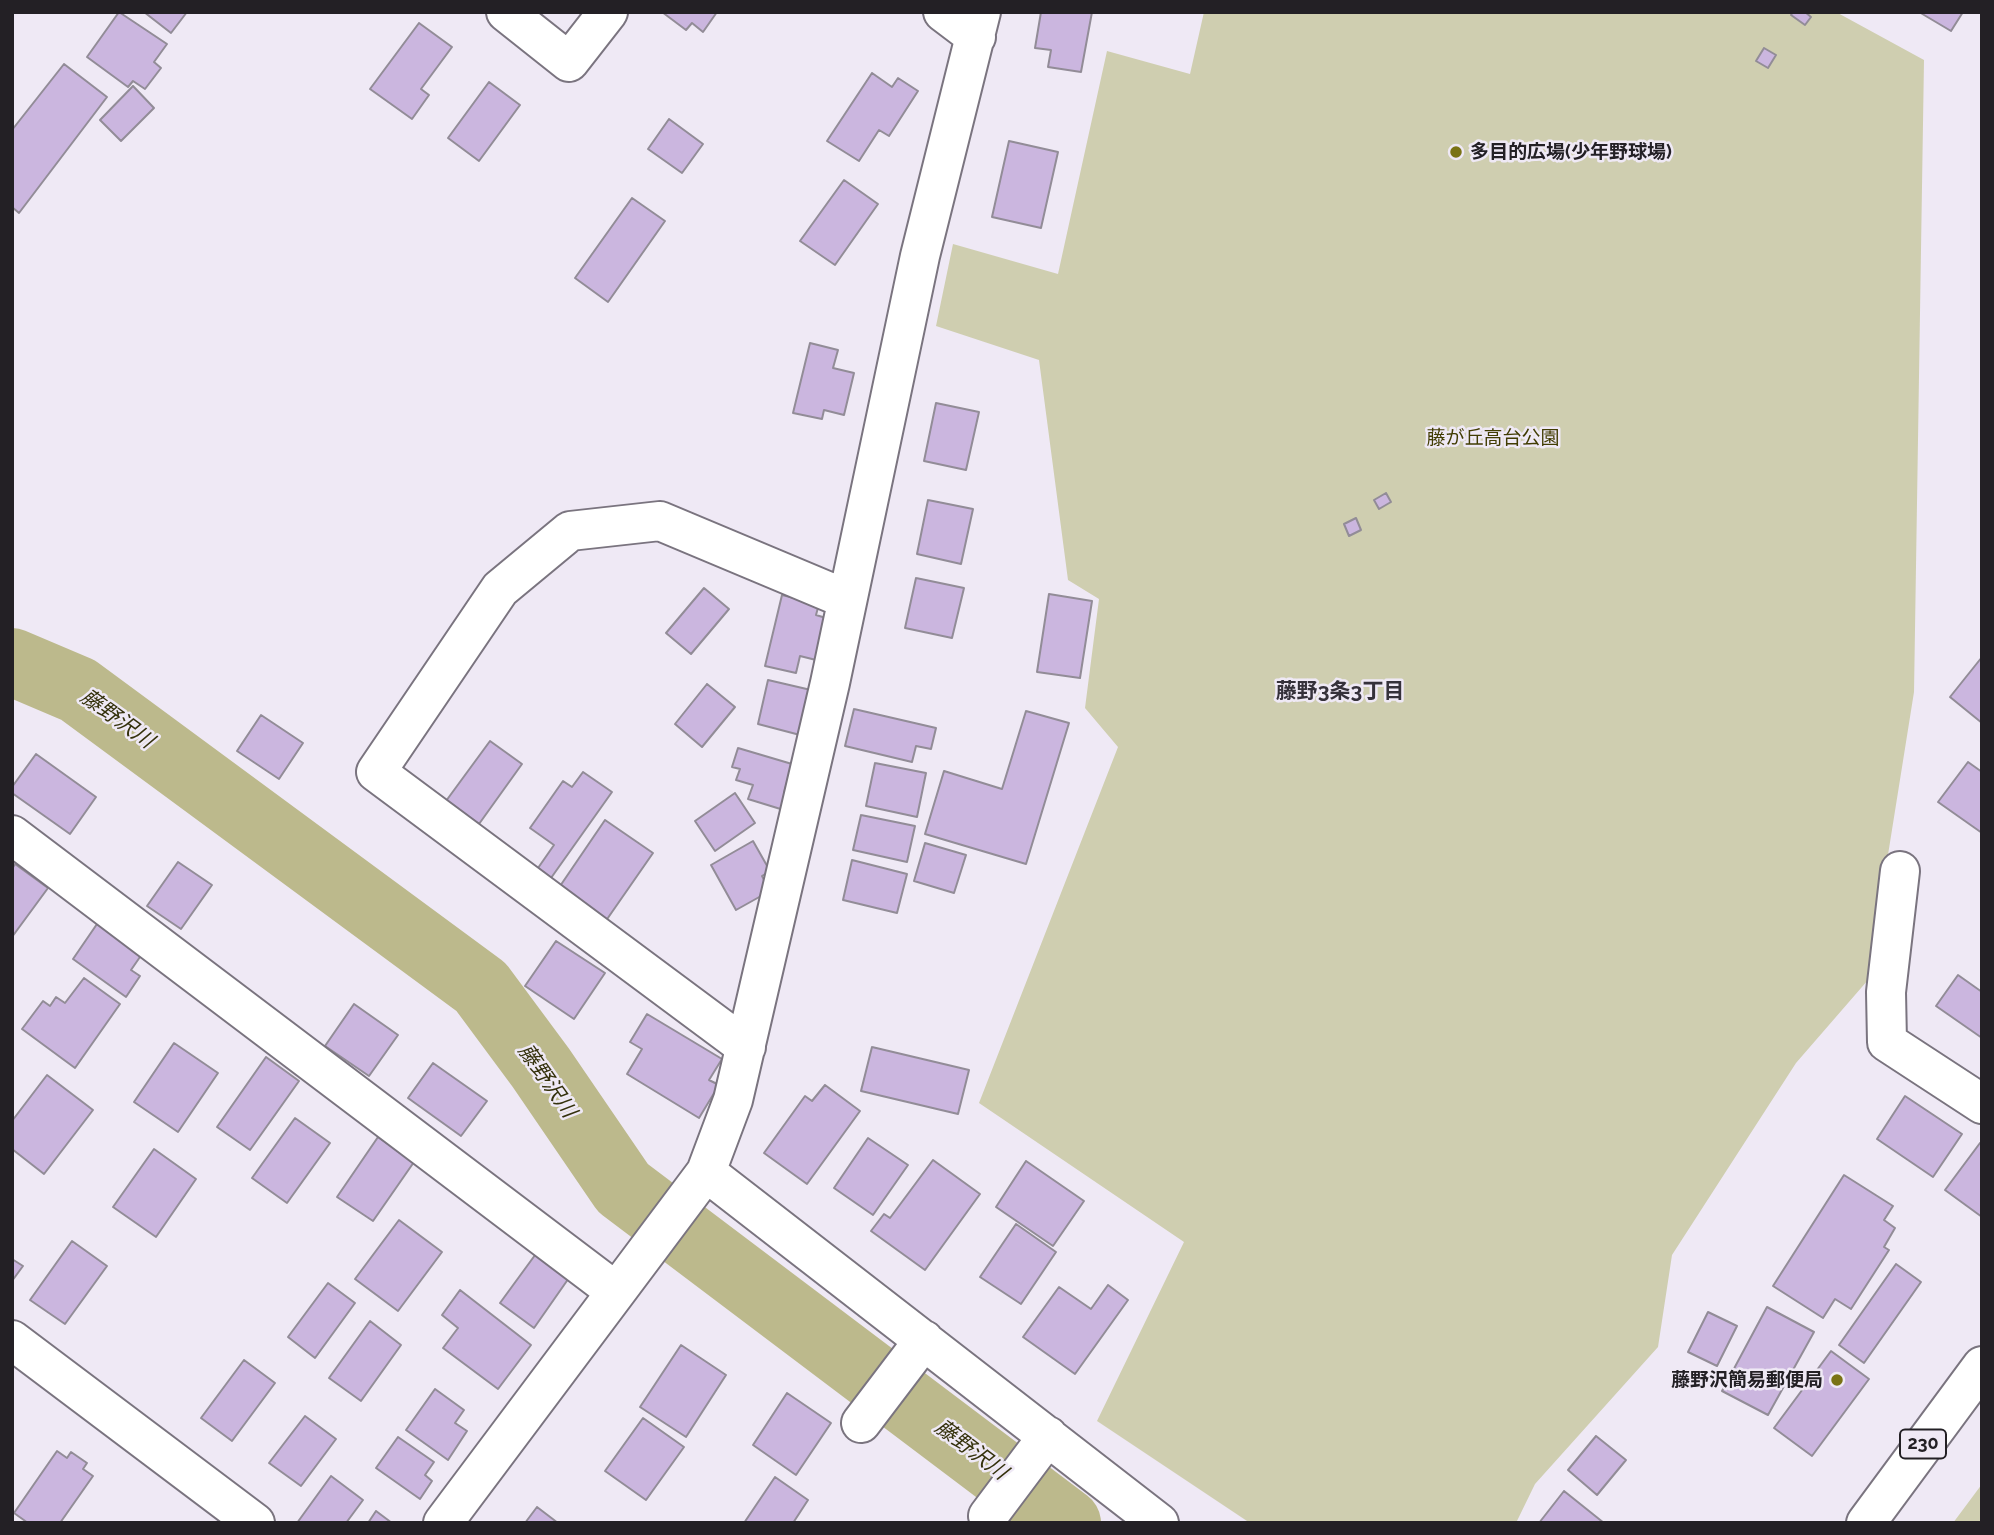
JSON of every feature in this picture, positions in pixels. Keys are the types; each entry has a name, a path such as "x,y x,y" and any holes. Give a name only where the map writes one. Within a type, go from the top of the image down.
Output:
{"main road":[{"path":"506,12 569,62 608,12"},
{"path":"443,1523 700,1179 733,1100 920,256 978,24 943,12"},
{"path":"746,1047 376,772 500,589 570,531 660,521 846,599"},
{"path":"12,835 625,1278"},
{"path":"1900,871 1886,992 1887,1042 1982,1104"},
{"path":"700,1179 924,1339 1159,1523"},
{"path":"861,1423 924,1339"},
{"path":"12,1340 255,1523"},
{"name":"230","path":"1866,1523 1982,1366"},
{"path":"988,1516 1048,1436"}],"green space":[{"name":"藤が丘高台公園","path":"1204,12 1836,12 1924,60 1914,692 1868,980 1796,1063 1672,1255 1658,1347 1535,1484 1516,1523 1250,1523 1097,1421 1184,1242 979,1103 1118,747 1085,708 1099,599 1068,580 1039,360 936,326 953,244 1058,274 1107,51 1190,74"},
{"path":"1982,1484 1982,1523 1953,1523"}],"building":[{"path":"119,12 167,44 154,62 161,68 145,89 133,81 128,87 87,57"},
{"path":"144,12 187,12 171,33"},
{"path":"662,12 717,12 703,32 692,23 686,30"},
{"path":"1041,12 1092,12 1081,72 1048,67 1051,50 1035,48"},
{"path":"1793,12 1805,12 1811,17 1805,25 1791,15"},
{"path":"1919,12 1963,12 1951,31"},
{"path":"419,23 452,47 421,89 429,95 412,119 370,89"},
{"path":"1764,48 1776,55 1768,68 1756,61"},
{"path":"64,64 107,97 19,213 12,207 12,130"},
{"path":"872,73 892,87 898,78 918,91 889,136 879,130 859,161 827,141"},
{"path":"489,82 520,105 479,161 448,138"},
{"path":"133,86 154,108 121,141 100,120"},
{"path":"669,119 703,144 682,173 648,149"},
{"path":"1009,141 1058,152 1041,228 992,217"},
{"path":"844,180 878,204 835,265 800,241"},
{"path":"632,198 665,221 608,302 575,278"},
{"path":"810,343 838,350 833,368 854,373 844,415 824,410 822,419 793,413"},
{"path":"936,403 979,412 966,470 924,461"},
{"path":"1386,493 1391,502 1379,509 1374,500"},
{"path":"928,500 973,509 961,564 917,554"},
{"path":"1356,518 1361,530 1349,536 1344,524"},
{"path":"916,578 964,588 952,638 905,628"},
{"path":"704,588 729,609 691,654 666,633"},
{"path":"1049,594 1092,601 1080,678 1037,672"},
{"path":"782,595 819,604 816,615 826,618 816,660 800,656 796,673 765,666"},
{"path":"1982,657 1982,723 1950,697"},
{"path":"768,680 811,690 800,735 758,724"},
{"path":"707,684 735,707 702,747 675,724"},
{"path":"854,709 936,728 931,749 916,746 912,762 845,746"},
{"path":"1026,711 1069,723 1026,864 925,834 944,771 1002,789"},
{"path":"261,715 303,743 279,779 237,751"},
{"path":"490,741 522,764 479,824 446,801"},
{"path":"738,748 792,764 784,793 791,795 787,811 748,799 753,785 736,780 740,769 732,767"},
{"path":"36,754 96,797 70,834 12,793 12,787"},
{"path":"1968,762 1982,772 1982,833 1938,802"},
{"path":"875,763 926,773 917,817 866,806"},
{"path":"583,772 612,792 551,878 538,868 554,845 530,828 563,781 572,787"},
{"path":"735,793 755,823 715,851 695,821"},
{"path":"861,815 915,826 907,862 853,850"},
{"path":"605,820 653,853 603,925 556,892"},
{"path":"753,841 770,871 762,876 770,891 736,910 711,865"},
{"path":"925,843 966,855 954,893 914,881"},
{"path":"852,860 907,874 897,913 843,900"},
{"path":"178,862 212,885 181,929 147,906"},
{"path":"15,864 48,888 12,937 12,869"},
{"path":"97,924 142,954 131,970 140,976 126,997 73,959"},
{"path":"556,941 605,973 574,1019 525,986"},
{"path":"1958,975 1982,992 1982,1038 1936,1006"},
{"path":"84,978 120,1004 75,1068 22,1029 43,1001 50,1006 56,997 65,1003"},
{"path":"354,1004 398,1035 369,1076 325,1046"},
{"path":"647,1014 722,1059 709,1080 719,1085 699,1118 627,1074 642,1049 630,1042"},
{"path":"174,1043 218,1073 178,1132 134,1102"},
{"path":"872,1047 969,1070 958,1114 861,1091"},
{"path":"266,1057 299,1081 250,1150 217,1127"},
{"path":"433,1063 487,1101 461,1136 408,1098"},
{"path":"47,1075 93,1110 44,1174 12,1149 12,1121"},
{"path":"825,1085 860,1111 807,1184 764,1153 805,1096 812,1101"},
{"path":"1905,1096 1962,1134 1933,1177 1877,1139"},
{"path":"295,1118 330,1143 287,1203 252,1178"},
{"path":"378,1137 414,1162 373,1221 337,1197"},
{"path":"868,1138 908,1165 873,1215 834,1188"},
{"path":"1980,1143 1982,1144 1982,1217 1945,1190"},
{"path":"154,1149 196,1179 156,1237 113,1207"},
{"path":"933,1160 980,1194 925,1270 871,1231 884,1214 890,1218"},
{"path":"1026,1161 1084,1201 1053,1246 996,1207"},
{"path":"1844,1175 1893,1206 1884,1220 1895,1228 1884,1247 1889,1250 1851,1309 1835,1299 1823,1318 1773,1286"},
{"path":"399,1220 442,1252 398,1311 355,1279"},
{"path":"1016,1224 1056,1252 1021,1304 980,1277"},
{"path":"72,1241 107,1266 65,1324 30,1300"},
{"path":"538,1251 571,1275 534,1328 500,1303"},
{"path":"12,1259 23,1266 12,1281"},
{"path":"1896,1264 1921,1282 1864,1363 1839,1345"},
{"path":"328,1283 355,1303 315,1358 288,1337"},
{"path":"1108,1285 1128,1300 1075,1374 1023,1337 1059,1287 1091,1309"},
{"path":"460,1290 531,1345 498,1389 443,1348 458,1328 442,1315"},
{"path":"1767,1307 1814,1332 1768,1415 1722,1391"},
{"path":"1708,1312 1737,1326 1717,1366 1688,1352"},
{"path":"370,1321 401,1345 361,1401 329,1378"},
{"path":"681,1345 726,1375 686,1437 640,1407"},
{"path":"1831,1351 1869,1379 1812,1456 1774,1428"},
{"path":"244,1360 275,1383 232,1441 201,1418"},
{"path":"435,1389 464,1410 455,1423 467,1431 448,1460 406,1430"},
{"path":"787,1393 831,1423 796,1475 753,1445"},
{"path":"305,1416 336,1439 301,1486 269,1463"},
{"path":"643,1418 684,1447 646,1500 605,1471"},
{"path":"1596,1436 1626,1460 1597,1495 1568,1470"},
{"path":"398,1437 434,1462 425,1475 432,1481 420,1499 376,1468"},
{"path":"57,1451 67,1458 71,1452 87,1463 83,1469 93,1476 60,1523 28,1523 14,1513"},
{"path":"331,1476 363,1500 346,1523 297,1523"},
{"path":"775,1477 808,1500 793,1523 744,1523"},
{"path":"1564,1491 1604,1523 1539,1523"},
{"path":"537,1507 558,1523 525,1523"},
{"path":"376,1511 392,1523 368,1523"}],"waterway":[{"name":"藤野沢川","path":"12,662 78,690 481,987 541,1068 623,1188 1067,1523"}],"place":[{"name":"多目的広場(少年野球場)","path":"1456,152"},
{"name":"藤野沢簡易郵便局","path":"1837,1380"}],"district":[{"name":"藤野3条3丁目","path":"1340,692"}]}
